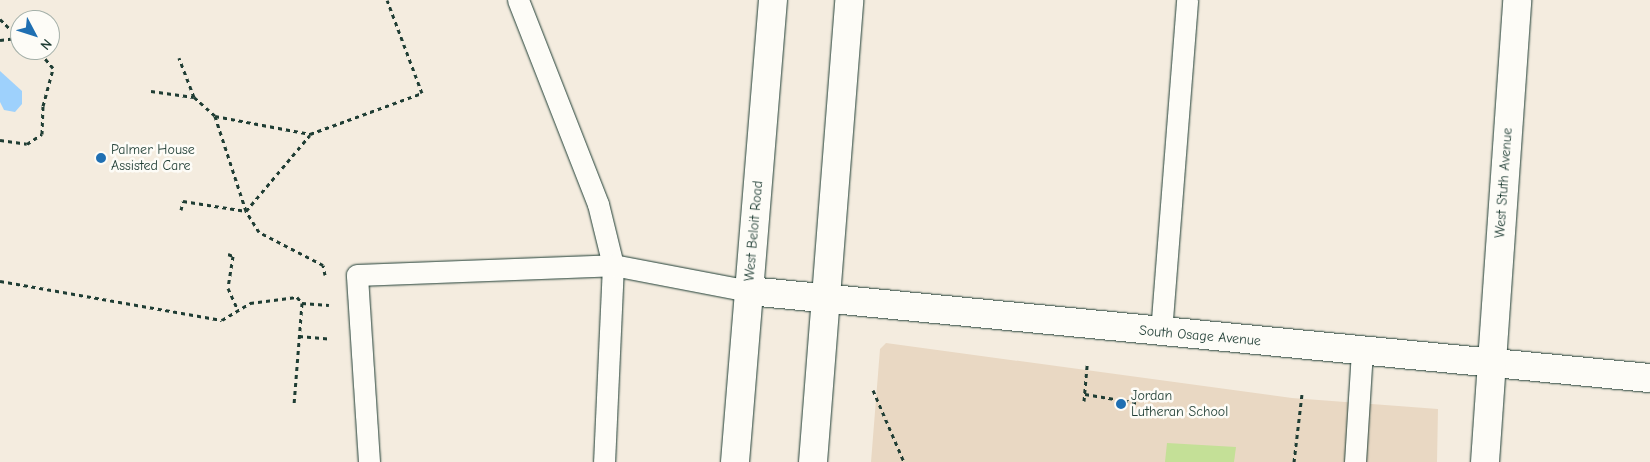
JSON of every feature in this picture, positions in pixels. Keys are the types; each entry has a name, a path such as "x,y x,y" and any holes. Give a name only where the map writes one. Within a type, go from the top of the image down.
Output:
{"street":[{"name":"West Beloit Road","path":"736,462 772,0"},
{"path":"812,462 849,0"},
{"name":"West Stuth Avenue","path":"1485,462 1517,0"},
{"name":"South Osage Avenue","path":"749,292 1491,365 1650,378"}],"lane":[{"path":"518,0 598,204 613,265 604,462"},
{"path":"1161,332 1187,0"},
{"path":"369,462 358,275 613,265 749,292"},
{"path":"1356,462 1362,352"}],"path":[{"path":"246,211 310,134 422,93 387,0"},
{"path":"0,19 10,29"},
{"path":"179,58 194,98"},
{"path":"0,140 27,144 42,134 43,106 53,68 46,60"},
{"path":"151,91 194,98 216,116 310,134"},
{"path":"216,116 246,211 259,232 323,265 327,283"},
{"path":"181,210 183,201 246,211"},
{"path":"228,254 233,256 228,288 238,310"},
{"path":"0,280 222,320 250,302 297,297 302,303 294,404"},
{"path":"1084,401 1087,365"},
{"path":"873,390 904,462"},
{"path":"1085,394 1138,403"},
{"path":"1294,462 1302,394"}],"shaded area":[{"name":"Jordan Lutheran School","path":"886,343 1292,398 1438,409 1437,462 871,462 880,349"}],"green space":[{"path":"1167,443 1236,447 1234,462 1165,462"}],"water":[{"path":"0,71 22,91 22,104 15,112 4,110 0,102"}],"place":[{"name":"Palmer House Assisted Care","path":"101,158"},
{"name":"Jordan Lutheran School","path":"1121,404"}]}
